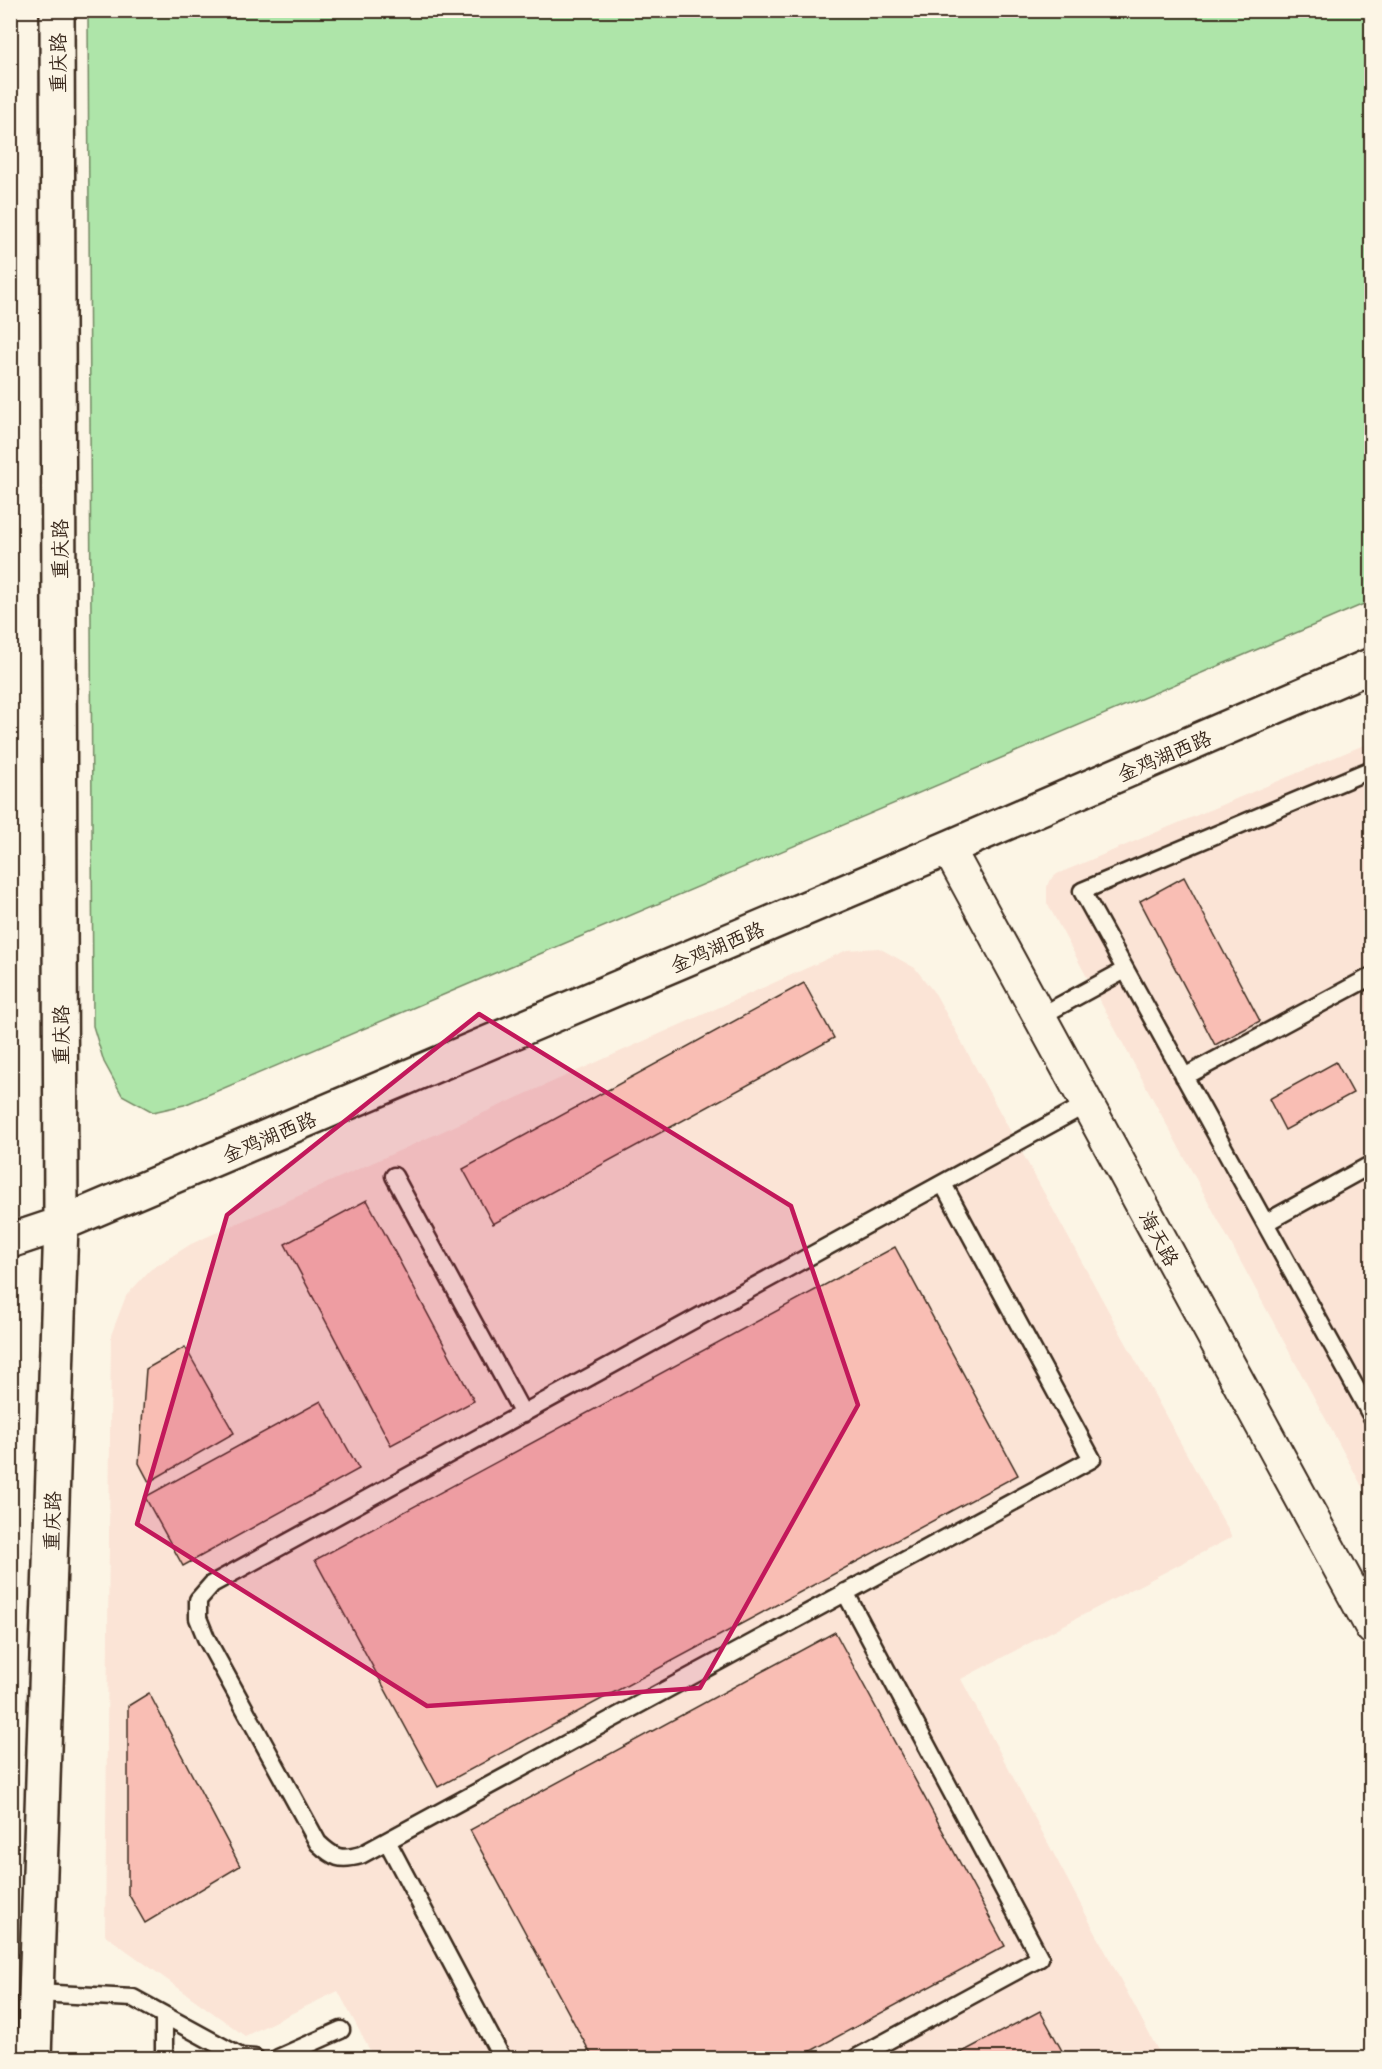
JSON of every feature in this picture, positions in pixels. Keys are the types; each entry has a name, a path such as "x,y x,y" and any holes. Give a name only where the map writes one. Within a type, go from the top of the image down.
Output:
{"street":[{"name":"重庆路","path":"34,2058 61,1224 57,10"},
{"name":"金鸡湖西路","path":"10,1241 61,1224 948,848 1371,665"},
{"name":"海天路","path":"948,848 1371,1628"}],"lane":[{"path":"1371,769 1082,891 1371,1417"},
{"path":"1039,1017 1125,970"},
{"path":"1184,1077 1371,976"},
{"path":"943,1184 1092,1459 361,1855 346,1859 331,1856 318,1843 206,1638 198,1618 198,1600 212,1584 1087,1104"},
{"path":"1265,1223 1371,1164"},
{"path":"393,1176 523,1414"},
{"path":"845,1592 1040,1958 856,2058"},
{"path":"387,1841 502,2058"},
{"path":"36,1993 133,1998 241,2057 255,2058"},
{"path":"164,2015 164,2058"},
{"path":"278,2058 341,2030"}],"highlighted area":[{"path":"479,1014 791,1206 858,1405 700,1688 427,1706 137,1524 227,1215"}],"shaded area":[{"path":"1371,742 1371,1503 1047,903 1047,887 1049,881 1057,874"},
{"path":"879,948 915,968 936,995 1232,1537 961,1679 1162,2058 374,2058 338,1991 245,2036 105,1935 111,1335 126,1296 150,1270 191,1244 847,950"}],"green space":[{"path":"88,11 1371,11 1371,601 184,1105 153,1112 122,1095 104,1062 93,1026"}],"building":[{"path":"1184,877 1260,1021 1215,1045 1140,901"},
{"path":"804,983 834,1038 493,1224 463,1169"},
{"path":"1336,1062 1353,1093 1285,1130 1269,1099"},
{"path":"367,1200 474,1401 391,1445 285,1244"},
{"path":"895,1247 1018,1475 438,1787 315,1560"},
{"path":"185,1347 234,1433 149,1482 139,1463 146,1369"},
{"path":"321,1401 359,1469 183,1566 145,1497"},
{"path":"835,1632 1005,1946 798,2058 593,2058 470,1830"},
{"path":"149,1693 240,1866 145,1923 128,1893 128,1706"},
{"path":"1040,2011 1066,2058 951,2058"}]}
